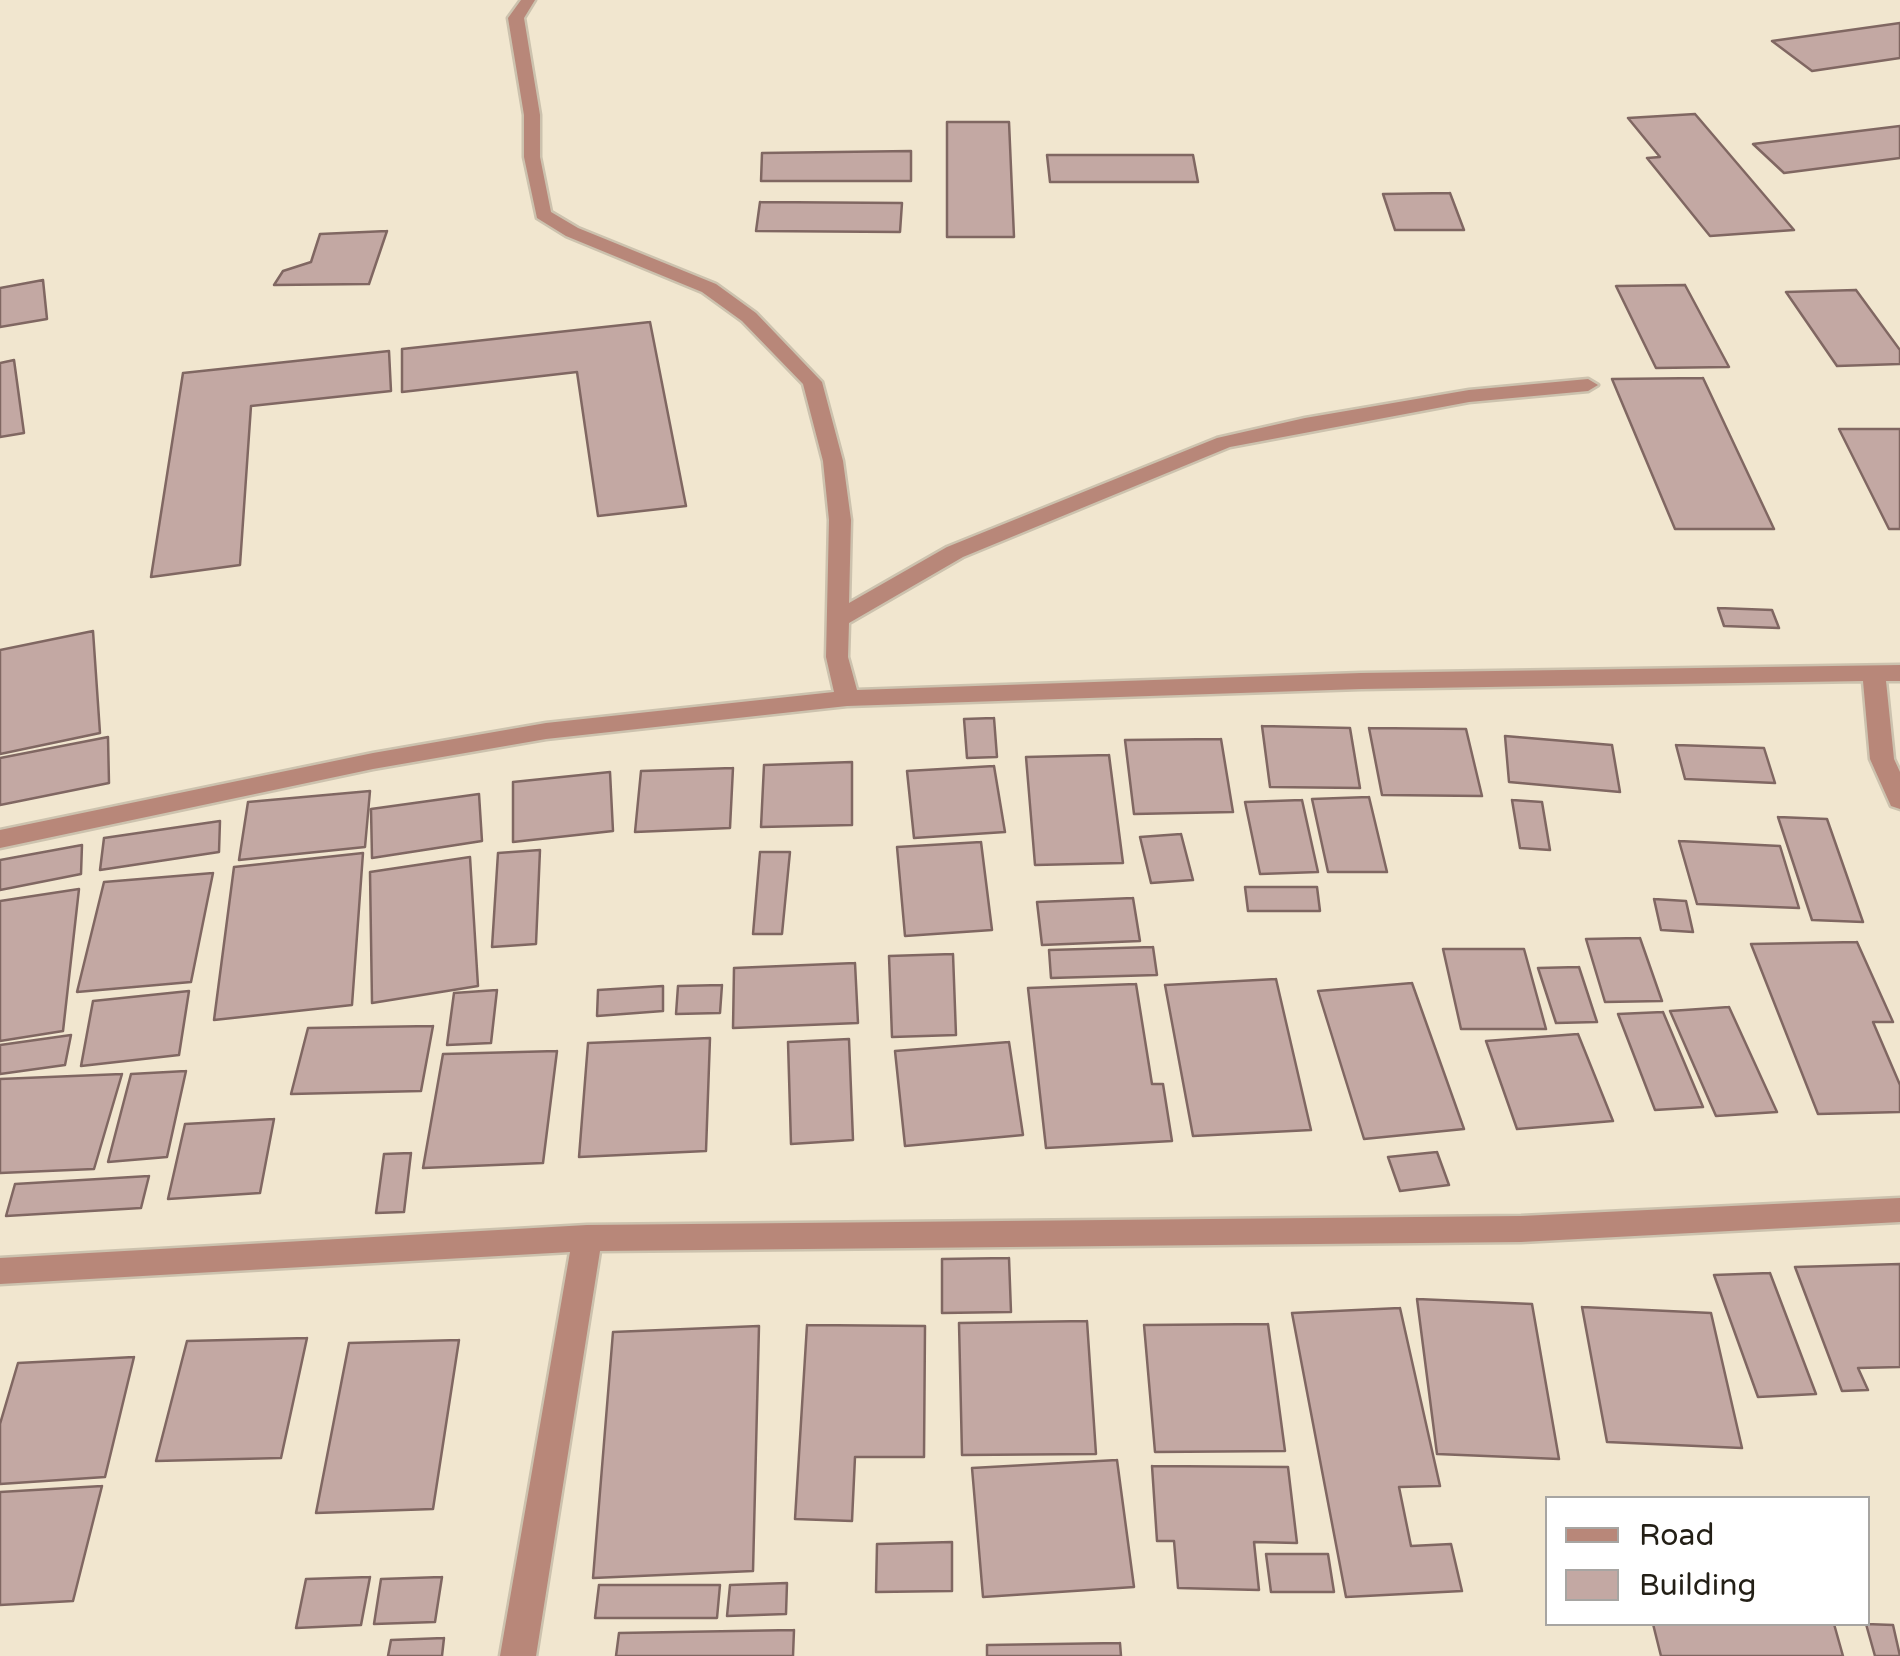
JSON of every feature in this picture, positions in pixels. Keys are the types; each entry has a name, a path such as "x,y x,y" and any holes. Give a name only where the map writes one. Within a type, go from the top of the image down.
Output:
{"street":[{"path":"528,0 516,18 543,214 572,232 709,288 749,316 812,382 833,462 840,520 836,657 847,698"},
{"path":"837,620 955,552 1224,442 1469,396 1588,384"},
{"path":"1874,673 1882,759 1900,800"},
{"path":"0,839 373,761 546,731 847,698 1361,680 1900,673"},
{"path":"0,1271 586,1238 1521,1229 1900,1210"},
{"path":"518,1656 586,1238"}],"building":[{"path":"1900,23 1900,58 1812,71 1772,41"},
{"path":"1695,114 1794,230 1710,236 1647,158 1660,157 1628,118"},
{"path":"947,122 1009,122 1014,237 947,237"},
{"path":"1900,126 1900,158 1784,173 1753,144"},
{"path":"911,151 911,181 761,181 762,153"},
{"path":"1047,155 1193,155 1198,182 1050,182"},
{"path":"1450,193 1464,230 1395,230 1383,194"},
{"path":"760,202 902,203 900,232 756,231"},
{"path":"387,231 369,284 274,285 283,271 311,262 320,234"},
{"path":"43,280 47,319 0,327 0,288"},
{"path":"1685,285 1729,367 1656,368 1616,286"},
{"path":"1856,290 1900,350 1900,364 1837,366 1786,292"},
{"path":"650,322 686,506 598,516 577,372 402,392 402,349"},
{"path":"389,351 391,391 251,406 240,565 151,577 183,373"},
{"path":"14,360 24,433 0,437 0,363"},
{"path":"1703,378 1774,529 1675,529 1612,379"},
{"path":"1839,429 1900,429 1900,529 1889,529"},
{"path":"1718,608 1772,610 1779,628 1724,626"},
{"path":"93,631 100,733 0,754 0,650"},
{"path":"994,718 997,757 967,758 964,719"},
{"path":"1262,726 1350,728 1360,788 1270,787"},
{"path":"1369,728 1466,729 1482,796 1382,795"},
{"path":"1505,736 1612,745 1620,792 1509,782"},
{"path":"108,737 109,783 0,805 0,758"},
{"path":"1221,739 1233,812 1134,814 1125,740"},
{"path":"1676,745 1764,748 1775,783 1685,779"},
{"path":"1109,755 1123,863 1035,865 1026,757"},
{"path":"852,762 852,825 761,827 764,765"},
{"path":"994,766 1005,832 914,838 907,771"},
{"path":"733,768 730,828 635,832 641,771"},
{"path":"610,772 613,831 513,842 513,782"},
{"path":"370,791 365,847 239,860 248,802"},
{"path":"479,794 482,841 372,858 371,809"},
{"path":"1369,797 1387,872 1328,872 1312,799"},
{"path":"1302,800 1318,872 1260,874 1245,802"},
{"path":"1512,800 1542,802 1550,850 1520,848"},
{"path":"1778,817 1827,819 1863,922 1812,920"},
{"path":"220,821 219,852 100,870 104,838"},
{"path":"1181,834 1193,880 1151,883 1140,837"},
{"path":"1679,841 1780,846 1799,908 1697,904"},
{"path":"981,842 992,930 905,936 897,847"},
{"path":"82,845 81,874 0,890 0,860"},
{"path":"540,850 536,944 492,947 498,853"},
{"path":"760,852 790,852 782,934 753,934"},
{"path":"363,853 352,1005 214,1020 234,867"},
{"path":"470,857 478,986 372,1003 370,872"},
{"path":"213,873 191,982 77,992 104,882"},
{"path":"1245,887 1317,887 1320,911 1248,911"},
{"path":"79,889 63,1031 0,1041 0,901"},
{"path":"1133,898 1140,941 1042,945 1037,902"},
{"path":"1654,899 1686,901 1693,932 1661,930"},
{"path":"1640,938 1662,1001 1605,1002 1586,939"},
{"path":"1857,942 1893,1022 1873,1022 1900,1085 1900,1112 1818,1114 1751,944"},
{"path":"1153,947 1157,975 1051,978 1049,950"},
{"path":"1443,949 1524,949 1546,1029 1461,1029"},
{"path":"953,954 956,1035 892,1037 889,956"},
{"path":"855,963 858,1023 733,1028 734,968"},
{"path":"1579,967 1597,1022 1556,1023 1538,968"},
{"path":"1276,979 1311,1130 1193,1136 1165,985"},
{"path":"1412,983 1464,1129 1364,1139 1318,991"},
{"path":"1136,984 1152,1084 1163,1084 1172,1141 1046,1148 1028,988"},
{"path":"722,985 720,1013 676,1014 678,986"},
{"path":"663,986 663,1011 597,1016 598,990"},
{"path":"497,990 491,1043 447,1045 454,993"},
{"path":"189,991 179,1055 81,1066 93,1001"},
{"path":"1729,1007 1777,1112 1716,1116 1670,1011"},
{"path":"1663,1012 1703,1107 1655,1110 1618,1014"},
{"path":"433,1026 421,1091 291,1094 308,1028"},
{"path":"1578,1034 1613,1121 1517,1129 1486,1041"},
{"path":"71,1035 65,1065 0,1074 0,1045"},
{"path":"710,1038 706,1151 579,1157 588,1043"},
{"path":"849,1039 853,1140 791,1144 788,1042"},
{"path":"1009,1042 1023,1135 905,1146 895,1051"},
{"path":"557,1051 543,1163 423,1168 443,1054"},
{"path":"186,1071 167,1157 108,1162 131,1074"},
{"path":"122,1074 94,1169 0,1173 0,1079"},
{"path":"274,1119 260,1193 168,1199 185,1124"},
{"path":"1437,1152 1449,1185 1400,1191 1388,1157"},
{"path":"411,1153 404,1212 376,1213 384,1154"},
{"path":"149,1176 141,1208 6,1216 15,1184"},
{"path":"1009,1258 1011,1312 942,1313 942,1259"},
{"path":"1900,1264 1900,1367 1858,1368 1868,1390 1842,1391 1795,1267"},
{"path":"1770,1273 1816,1394 1758,1397 1714,1275"},
{"path":"1417,1299 1532,1304 1559,1459 1437,1454"},
{"path":"1582,1307 1711,1313 1742,1448 1607,1442"},
{"path":"1400,1308 1440,1486 1399,1487 1411,1546 1451,1544 1462,1591 1346,1597 1292,1313"},
{"path":"1087,1321 1096,1454 962,1455 959,1323"},
{"path":"1268,1324 1285,1451 1155,1452 1144,1325"},
{"path":"807,1325 925,1326 924,1457 855,1457 852,1521 795,1519"},
{"path":"759,1326 753,1571 593,1578 613,1332"},
{"path":"307,1338 281,1458 156,1461 187,1341"},
{"path":"459,1340 433,1509 316,1513 349,1343"},
{"path":"134,1357 105,1477 0,1484 0,1424 18,1363"},
{"path":"1117,1460 1134,1587 983,1597 972,1468"},
{"path":"1152,1466 1288,1467 1297,1543 1254,1542 1259,1590 1178,1588 1174,1541 1157,1541"},
{"path":"102,1486 73,1601 0,1605 0,1492"},
{"path":"952,1542 952,1591 876,1592 877,1544"},
{"path":"1266,1554 1328,1554 1334,1592 1271,1592"},
{"path":"370,1577 361,1625 296,1628 306,1579"},
{"path":"442,1577 435,1622 374,1624 381,1579"},
{"path":"787,1583 786,1614 727,1616 730,1585"},
{"path":"599,1585 720,1585 717,1618 595,1618"},
{"path":"1893,1625 1900,1656 1875,1656 1867,1626"},
{"path":"1654,1626 1835,1626 1843,1656 1661,1656"},
{"path":"794,1630 793,1656 616,1656 619,1633"},
{"path":"444,1638 442,1656 388,1656 391,1640"},
{"path":"1120,1643 1121,1656 987,1656 987,1645"}]}
